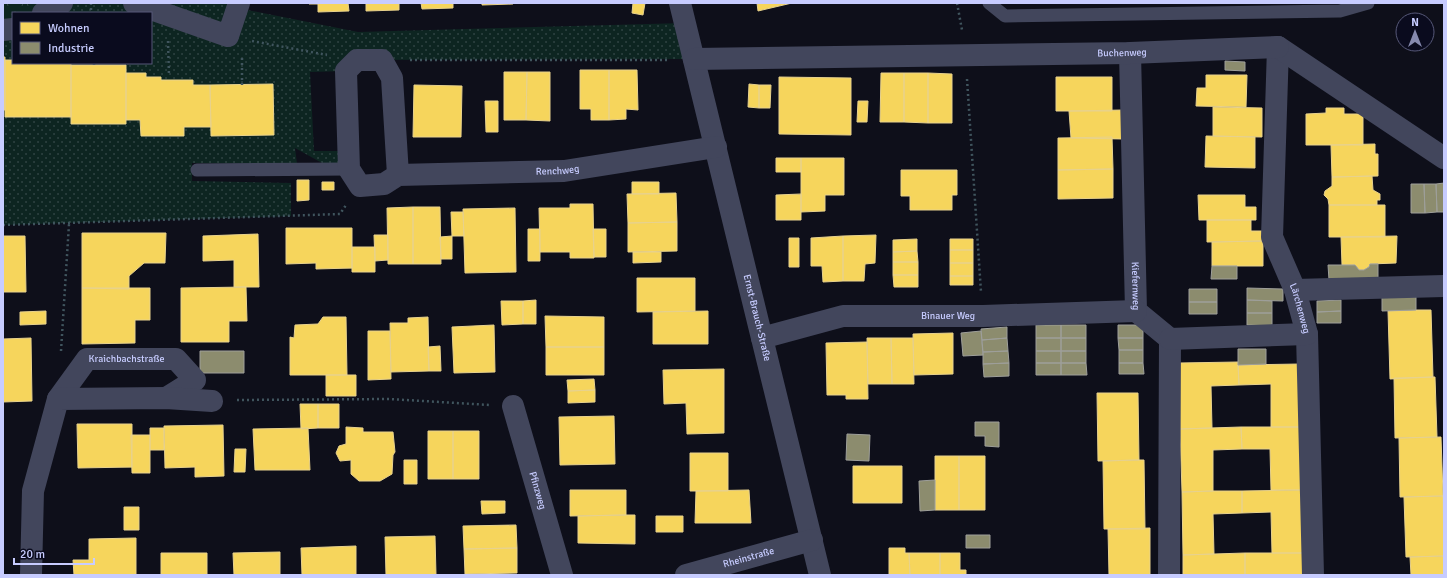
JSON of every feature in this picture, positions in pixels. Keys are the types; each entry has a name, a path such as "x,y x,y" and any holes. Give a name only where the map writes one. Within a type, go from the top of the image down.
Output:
{"street":[{"path":"45,12 62,3"},
{"path":"134,3 235,37 239,3"},
{"name":"Ernst-Brauch-Straße","path":"680,3 820,575"},
{"path":"1278,47 1444,158"},
{"name":"Buchenweg","path":"966,55 1130,53 1278,47"},
{"name":"Lärchenweg","path":"1278,47 1272,236 1295,290 1307,334 1313,575"},
{"name":"Kiefernweg","path":"1130,53 1136,311 1170,339"},
{"path":"694,60 966,55"},
{"path":"354,178 346,71 357,60 382,60 392,78 398,175"},
{"name":"Renchweg","path":"354,178 384,184 398,175 564,171 716,147"},
{"path":"1295,290 1444,286"},
{"name":"Binauer Weg","path":"762,338 844,316 983,316 1136,311"},
{"path":"1168,575 1170,339 1307,334"},
{"name":"Kraichbachstraße","path":"31,575 33,491 58,399 87,359 176,360 195,380 166,398"},
{"path":"58,399 166,398 212,401"},
{"name":"Pfinzweg","path":"513,406 562,575"},
{"name":"Rheinstraße","path":"686,575 812,540"}],"lane":[{"path":"989,3 1005,16 1340,11 1368,3"},
{"path":"197,170 354,178"}],"path":[{"path":"958,3 966,55 983,316"},
{"path":"168,15 168,76"},
{"path":"242,85 235,37 357,60"},
{"path":"404,60 694,60"},
{"path":"3,225 340,214 354,178"},
{"path":"61,359 69,224"},
{"path":"212,401 389,399 513,406"}],"green space":[{"path":"3,3 62,3 45,12 12,12 12,29 3,30"},
{"path":"62,3 223,3 237,8 358,32 685,23 694,59 357,60 346,71 310,72 314,151 348,151 349,164 322,163 295,148 297,164 192,163 192,181 291,183 291,216 3,225 3,30 12,29 12,64 152,64 152,12 45,12"}],"building: Wohnen":[{"path":"309,3 348,3 349,11 318,12 318,4"},
{"path":"366,3 399,3 399,10 366,11"},
{"path":"421,3 453,3 453,8 422,9"},
{"path":"482,3 513,3 513,4 482,5"},
{"path":"633,3 645,3 643,15 632,13"},
{"path":"757,3 792,3 758,11"},
{"path":"3,57 5,57 5,110 3,110"},
{"path":"5,60 12,60 12,64 71,64 71,117 5,117"},
{"path":"71,65 126,65 126,124 71,124"},
{"path":"580,70 609,70 609,120 591,120 591,109 580,109"},
{"path":"609,70 637,70 638,110 626,109 626,119 609,120"},
{"path":"504,72 527,72 526,120 504,120"},
{"path":"527,72 550,72 550,121 526,120"},
{"path":"126,73 146,73 146,77 161,77 161,80 193,80 193,85 210,85 211,127 184,127 184,136 141,136 140,120 126,120"},
{"path":"881,73 904,73 904,122 880,122"},
{"path":"904,73 928,73 928,123 904,122"},
{"path":"928,73 952,74 952,123 928,123"},
{"path":"1206,75 1247,75 1246,107 1196,106 1197,88 1206,88"},
{"path":"779,77 851,78 851,135 779,134"},
{"path":"1056,77 1112,77 1112,111 1056,111"},
{"path":"273,84 274,135 211,136 210,85"},
{"path":"749,84 759,85 759,108 748,107"},
{"path":"414,85 462,86 461,137 413,137"},
{"path":"759,85 771,85 770,108 759,108"},
{"path":"485,101 498,101 498,132 486,132"},
{"path":"858,101 868,101 867,122 857,122"},
{"path":"1213,107 1262,108 1262,137 1213,136"},
{"path":"1326,108 1344,108 1344,114 1363,114 1363,145 1306,145 1306,114 1326,113"},
{"path":"1123,110 1123,139 1071,138 1069,111"},
{"path":"1206,136 1255,137 1255,168 1205,167"},
{"path":"1112,137 1113,169 1058,170 1058,138"},
{"path":"1375,144 1375,154 1378,154 1378,176 1332,177 1331,145"},
{"path":"776,158 801,158 801,172 776,172"},
{"path":"801,158 844,158 844,195 825,195 825,211 801,212"},
{"path":"1113,169 1113,198 1058,199 1058,170"},
{"path":"901,170 957,170 957,195 952,195 952,210 910,210 910,196 901,196"},
{"path":"1372,176 1373,190 1380,194 1380,200 1377,200 1377,205 1329,205 1328,199 1324,195 1325,191 1332,186 1332,177"},
{"path":"297,180 309,180 309,200 297,201"},
{"path":"322,182 334,182 334,190 322,190"},
{"path":"632,182 659,182 659,194 632,194"},
{"path":"676,193 677,222 628,223 627,194"},
{"path":"801,194 801,220 776,220 776,195"},
{"path":"1198,195 1245,195 1245,207 1256,207 1256,220 1199,220"},
{"path":"570,204 593,204 594,258 570,258 570,252 540,252 539,208 570,208"},
{"path":"1329,205 1385,205 1385,237 1329,237"},
{"path":"413,207 413,264 388,264 387,208"},
{"path":"413,207 440,207 441,264 413,264"},
{"path":"515,208 516,272 465,273 463,209"},
{"path":"451,212 463,212 464,236 452,236"},
{"path":"1207,220 1251,220 1251,231 1263,231 1263,241 1207,242"},
{"path":"677,222 677,251 628,252 628,223"},
{"path":"286,228 352,228 352,268 316,269 316,263 286,264"},
{"path":"528,229 540,229 540,261 528,261"},
{"path":"593,229 606,229 606,257 594,257"},
{"path":"82,233 166,233 165,263 144,263 129,276 129,289 82,288"},
{"path":"258,234 259,287 234,287 234,260 203,261 203,236"},
{"path":"374,235 388,235 388,260 375,261"},
{"path":"876,235 875,263 865,264 864,281 843,281 843,236"},
{"path":"3,236 25,236 26,292 3,292"},
{"path":"452,236 452,259 441,259 440,237"},
{"path":"843,236 843,281 823,282 822,266 811,266 811,238"},
{"path":"1397,236 1396,263 1370,264 1369,267 1364,270 1359,270 1355,265 1342,265 1341,237"},
{"path":"789,238 799,238 799,267 789,267"},
{"path":"917,239 917,251 893,252 893,240"},
{"path":"950,239 973,239 973,250 950,250"},
{"path":"1263,241 1263,266 1212,266 1212,242"},
{"path":"352,247 375,247 375,272 352,272"},
{"path":"950,250 973,250 973,263 950,263"},
{"path":"917,251 918,262 893,262 893,252"},
{"path":"633,252 661,252 661,262 633,263"},
{"path":"893,262 918,262 918,275 893,275"},
{"path":"950,263 973,263 973,276 950,276"},
{"path":"893,275 918,275 918,287 894,287"},
{"path":"950,276 973,276 973,285 950,285"},
{"path":"637,278 695,278 695,311 637,312"},
{"path":"246,287 247,321 229,321 229,342 181,342 181,288"},
{"path":"82,288 150,288 150,320 135,320 135,343 82,344"},
{"path":"536,300 536,324 523,324 523,301"},
{"path":"501,301 523,301 523,324 502,325"},
{"path":"1431,310 1433,377 1390,379 1388,311"},
{"path":"46,311 46,324 20,325 20,312"},
{"path":"708,311 708,344 653,344 653,312"},
{"path":"545,316 604,317 604,347 546,347"},
{"path":"323,317 346,317 347,375 290,375 290,337 294,338 295,325 318,324"},
{"path":"428,317 429,371 391,372 390,323 408,323 408,318"},
{"path":"494,325 495,372 454,373 452,327"},
{"path":"368,331 390,331 391,379 368,380"},
{"path":"953,333 953,374 914,375 913,334"},
{"path":"31,338 32,401 3,402 3,339"},
{"path":"867,338 891,338 892,384 868,384"},
{"path":"891,338 913,338 914,384 892,384"},
{"path":"867,342 868,399 846,399 846,395 827,395 826,343"},
{"path":"440,346 441,371 429,371 428,347"},
{"path":"546,347 604,347 604,375 546,375"},
{"path":"1238,362 1239,385 1211,386 1212,428 1180,429 1179,363"},
{"path":"1300,364 1302,427 1271,427 1271,384 1239,385 1238,365"},
{"path":"724,369 724,433 687,434 686,403 664,404 663,370"},
{"path":"326,375 356,375 356,396 326,396"},
{"path":"1435,377 1437,437 1395,438 1394,378"},
{"path":"594,379 595,390 568,391 567,380"},
{"path":"595,390 595,402 568,403 568,391"},
{"path":"1097,393 1138,393 1139,460 1098,461"},
{"path":"300,404 318,404 318,428 301,429"},
{"path":"318,404 339,404 339,428 318,428"},
{"path":"614,416 615,464 560,465 559,417"},
{"path":"77,424 132,424 132,467 78,468"},
{"path":"223,425 224,476 195,477 195,467 165,468 164,426"},
{"path":"346,427 363,428 363,432 393,432 395,452 393,455 392,474 380,481 359,481 351,474 351,460 340,461 336,453 339,446 346,444"},
{"path":"1241,427 1302,427 1303,490 1271,490 1270,449 1242,449"},
{"path":"1241,427 1242,449 1213,450 1213,491 1182,492 1180,429"},
{"path":"150,428 164,428 164,450 150,450"},
{"path":"308,428 310,470 255,470 253,429"},
{"path":"428,431 453,431 453,479 428,479"},
{"path":"453,431 479,431 479,479 453,479"},
{"path":"131,435 150,435 150,473 132,473"},
{"path":"1441,437 1443,496 1400,497 1399,438"},
{"path":"235,449 246,449 245,472 234,472"},
{"path":"690,453 728,453 728,491 690,491"},
{"path":"935,456 959,456 959,510 935,510"},
{"path":"959,456 985,456 985,510 959,510"},
{"path":"404,460 417,460 417,484 404,484"},
{"path":"1144,460 1145,529 1104,529 1103,461"},
{"path":"853,466 902,466 902,503 853,503"},
{"path":"570,490 626,490 626,515 570,516"},
{"path":"749,490 751,523 695,523 696,491"},
{"path":"1303,490 1304,553 1272,553 1271,512 1242,513 1242,491"},
{"path":"1242,491 1242,513 1213,514 1214,554 1183,555 1182,492"},
{"path":"1443,496 1444,556 1406,557 1404,497"},
{"path":"481,501 505,501 505,513 482,514"},
{"path":"124,507 139,507 139,530 124,530"},
{"path":"635,515 635,544 578,543 578,516"},
{"path":"656,516 683,516 683,532 656,532"},
{"path":"516,525 517,548 464,549 463,526"},
{"path":"1150,528 1150,575 1109,575 1108,529"},
{"path":"435,536 436,575 386,575 385,537"},
{"path":"136,538 136,575 74,575 73,560 89,560 89,539"},
{"path":"356,546 356,575 302,575 301,548"},
{"path":"517,548 517,573 465,574 464,549"},
{"path":"889,548 905,548 905,553 909,553 910,575 889,575"},
{"path":"280,552 280,575 234,575 233,553"},
{"path":"161,553 207,553 207,575 161,575"},
{"path":"909,553 940,553 940,575 910,575"},
{"path":"940,553 960,553 960,570 966,570 966,575 940,575"},
{"path":"1245,553 1304,553 1304,575 1245,575"},
{"path":"1245,553 1245,575 1183,575 1183,555"},
{"path":"1444,556 1444,575 1411,575 1410,557"}],"building: Industrie":[{"path":"1225,61 1245,62 1245,71 1225,70"},
{"path":"1444,183 1444,212 1437,212 1436,184"},
{"path":"1411,184 1424,184 1425,213 1411,213"},
{"path":"1424,184 1436,184 1437,212 1425,213"},
{"path":"1370,264 1378,264 1378,279 1329,280 1328,265 1355,265 1359,270 1364,270 1369,267"},
{"path":"1212,266 1237,266 1237,279 1211,279"},
{"path":"1247,288 1283,289 1283,301 1247,300"},
{"path":"1189,289 1217,289 1217,302 1189,302"},
{"path":"1382,297 1416,297 1416,310 1382,311"},
{"path":"1247,300 1272,301 1272,313 1247,313"},
{"path":"1341,300 1341,311 1317,312 1317,301"},
{"path":"1189,302 1217,302 1217,314 1189,314"},
{"path":"1341,311 1341,323 1317,323 1317,312"},
{"path":"1247,313 1272,313 1272,326 1247,325"},
{"path":"1036,325 1061,325 1061,338 1036,338"},
{"path":"1061,325 1086,325 1086,338 1061,338"},
{"path":"1118,325 1143,325 1143,338 1118,338"},
{"path":"1007,327 1007,338 982,340 981,329"},
{"path":"981,331 983,355 963,356 961,333"},
{"path":"1007,338 1008,351 983,352 982,340"},
{"path":"1036,338 1061,338 1061,351 1036,351"},
{"path":"1061,338 1086,338 1086,351 1061,351"},
{"path":"1118,338 1143,338 1143,350 1119,350"},
{"path":"1238,349 1266,349 1266,364 1238,365"},
{"path":"1119,350 1143,350 1143,363 1119,363"},
{"path":"200,351 244,351 244,373 200,373"},
{"path":"1008,351 1009,363 983,364 983,352"},
{"path":"1036,351 1061,351 1061,363 1036,363"},
{"path":"1061,351 1086,351 1086,363 1061,363"},
{"path":"1009,363 1009,376 984,377 983,364"},
{"path":"1036,363 1061,363 1061,375 1036,375"},
{"path":"1061,363 1086,363 1087,375 1061,375"},
{"path":"1119,363 1143,363 1144,374 1119,374"},
{"path":"975,422 999,422 999,447 985,446 985,436 975,436"},
{"path":"847,434 870,435 869,461 846,460"},
{"path":"935,480 935,510 920,511 919,481"},
{"path":"966,535 990,535 990,548 966,548"}]}
